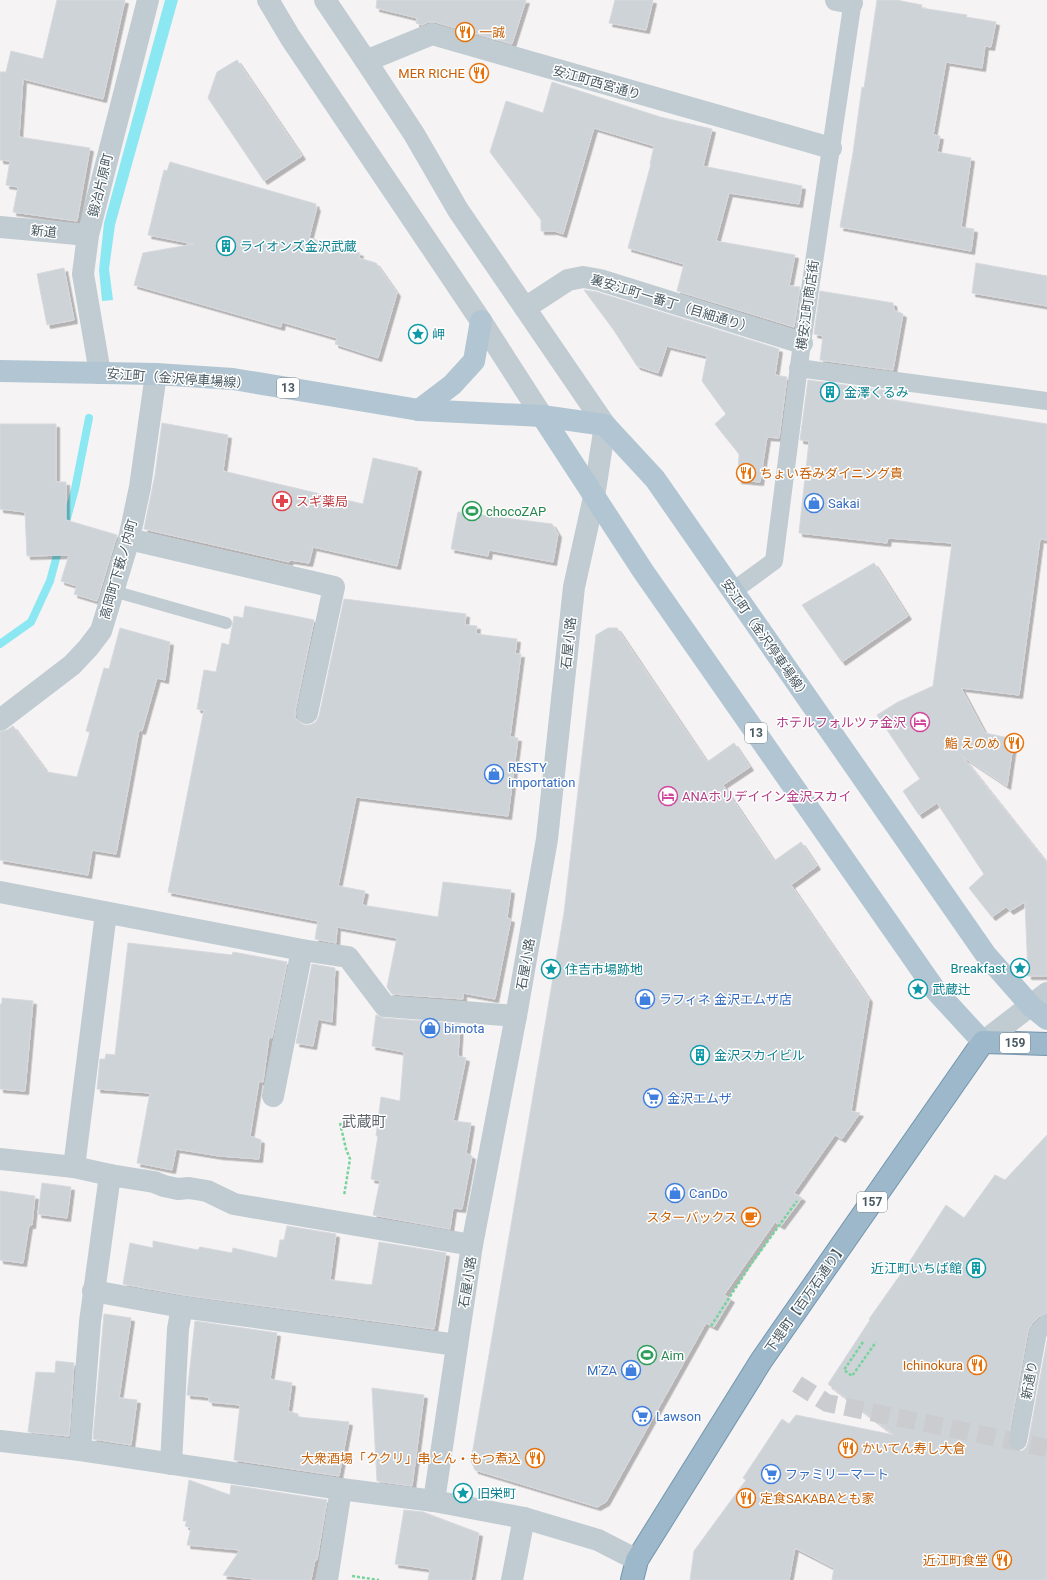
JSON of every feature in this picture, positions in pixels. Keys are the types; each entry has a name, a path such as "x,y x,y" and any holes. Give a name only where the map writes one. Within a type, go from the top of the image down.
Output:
{"highway":[{"name":"159","path":"983,1042 1047,1044"},
{"name":"下堤町【百万石通り】","path":"635,1570 761,1361 983,1042"}],"main road":[{"path":"419,410 452,385 474,361 481,321"},
{"name":"13","path":"0,371 100,373"},
{"name":"安江町（金沢停車場線）","path":"100,373 156,374 233,379 419,410 542,416 604,425 655,479 986,955 1042,1006"},
{"name":"13","path":"542,416 643,571 936,991 983,1042"}],"street":[{"name":"鍛冶片原町","path":"100,373 83,274 88,235 148,0"},
{"path":"268,0 290,37 481,321 542,416"},
{"path":"325,0 414,134 458,210 604,425"},
{"name":"横安江町商店街","path":"733,591 774,561 798,368 831,148 847,1"},
{"name":"安江町西宮通り","path":"366,60 432,34 831,148"},
{"name":"新道","path":"0,226 88,235"},
{"name":"裏安江町一番丁（目細通り）","path":"525,308 568,280 583,277 600,280 802,342"},
{"path":"798,368 1047,401"},
{"name":"高岡町下薮ノ内町","path":"0,720 72,665 101,631 129,539 140,487 156,374"},
{"name":"石屋小路","path":"434,1501 472,1245 516,1016 547,838 574,587 594,497 604,425"},
{"path":"129,539 334,588 307,713"},
{"path":"0,892 302,950 348,957 385,1006 516,1016"},
{"path":"74,1168 106,913"},
{"path":"273,1096 302,950"},
{"path":"983,1042 1042,1006"},
{"path":"0,1158 74,1168 154,1182 178,1189 189,1188 207,1191 234,1204 472,1245"},
{"path":"80,1450 93,1291 110,1175"},
{"path":"93,1291 182,1307 457,1345"},
{"path":"171,1464 178,1329 182,1307"},
{"name":"新通り","path":"1018,1442 1038,1332 1047,1323"},
{"path":"0,1441 80,1450 341,1489 434,1501 524,1518 598,1540 635,1570"},
{"path":"327,1580 341,1489"},
{"path":"512,1580 524,1518"}],"lane":[{"path":"113,591 226,623"}],"path":[{"path":"340,1123 346,1149 350,1158 343,1205 342,1223"},
{"path":"711,1326 751,1264 797,1201"},
{"path":"863,1342 844,1370 852,1376 876,1342"}],"water":[{"path":"165,0 178,0 115,225 109,269 113,300 102,301 99,270 104,223"}],"building":[{"path":"57,0 125,0 103,99 23,79 19,137 90,148 77,221 13,212 18,187 6,185 10,161 0,160 0,72 6,72 11,51 43,59"},
{"path":"377,0 526,0 512,44 435,22 428,22 422,25 416,23 417,18 376,8"},
{"path":"615,0 653,0 646,30 609,23"},
{"path":"877,0 896,0 922,5 921,8 967,15 966,17 996,22 991,47 985,46 982,68 946,62 933,135 940,136 937,152 971,158 961,227 974,229 971,251 840,227 853,153 862,87 864,88"},
{"path":"237,60 302,156 264,181 208,98 217,72"},
{"path":"552,82 660,117 712,129 703,166 802,186 799,204 729,193 716,241 795,255 789,286 800,287 794,327 677,291 684,264 628,248 651,164 654,146 594,128 563,234 554,231 541,231 541,220 490,152 506,101 543,113"},
{"name":"ライオンズ金沢武蔵","path":"170,162 316,204 315,207 317,207 309,238 360,253 359,258 376,263 397,293 378,358 335,344 337,338 282,322 281,327 134,285 143,253 194,244 148,235 164,170 167,171"},
{"path":"976,263 1047,276 1047,306 972,293"},
{"path":"64,268 74,320 47,325 37,274"},
{"path":"584,290 597,292 779,349 775,375 787,377 779,438 767,437 760,482 738,480 739,454 715,424 726,414 702,381 707,356 667,346 658,373 637,366 613,329"},
{"path":"820,291 893,303 894,310 903,314 893,370 820,360 823,336 814,334"},
{"path":"808,380 889,391 888,399 1047,424 1047,540 1040,539 1019,695 961,688 985,733 1014,739 1007,786 962,756 1047,863 1047,976 1028,976 1025,902 1010,911 1006,907 992,917 969,888 984,874 937,803 919,815 903,791 920,779 877,715 898,702 933,686 952,543 888,538 887,543 799,533 809,441 800,440"},
{"path":"162,423 228,435 223,471 363,504 373,458 418,468 397,566 313,547 309,563 290,560 289,562 144,529 155,475"},
{"path":"0,424 56,424 56,482 66,482 66,520 117,535 97,601 74,594 77,586 61,581 69,555 27,556 25,512 0,509"},
{"path":"458,512 552,524 558,534 553,562 489,550 488,556 451,549"},
{"path":"874,563 908,616 842,662 802,605"},
{"path":"344,599 466,614 465,625 477,626 476,634 517,639 515,654 521,654 510,737 518,738 508,816 356,797 338,886 365,891 362,905 438,917 443,882 511,890 507,918 511,919 495,999 463,993 463,999 392,994 387,987 397,938 337,927 336,943 315,939 318,921 168,892 204,710 197,709 204,670 216,672 222,643 229,645 234,616 243,618 245,606 314,620 295,711 295,717 299,722 304,725 310,725 316,722 319,716"},
{"path":"120,628 170,642 165,680 157,678 142,731 139,730 116,854 92,850 88,875 0,860 0,732 13,726 47,772 77,777 90,732 86,731 104,668 109,669"},
{"name":"金沢スカイビル","path":"608,628 617,628 707,762 734,743 750,767 723,785 774,861 801,842 817,866 791,885 869,999 851,1111 860,1113 842,1139 835,1135 794,1193 802,1198 781,1226 775,1222 724,1295 731,1299 714,1327 706,1323 606,1502 597,1507 475,1470 471,1461 564,913 596,635"},
{"path":"128,943 232,955 233,952 287,962 272,1038 269,1037 263,1082 259,1081 250,1136 261,1140 259,1159 219,1156 176,1149 172,1170 137,1163 150,1093 97,1089 100,1059 105,1059 106,1054 115,1055"},
{"path":"312,964 335,968 332,1022 318,1019 313,1046 296,1043"},
{"path":"2,998 33,1001 25,1091 0,1089 0,1004 2,1004"},
{"path":"376,1015 384,1018 460,1024 458,1056 466,1058 453,1121 471,1123 466,1153 472,1156 462,1209 453,1208 450,1229 373,1215 380,1181 371,1179 378,1136 376,1136 381,1097 400,1101 404,1052 372,1046"},
{"path":"1047,1135 1047,1313 1040,1316 1028,1330 1008,1444 1011,1449 1022,1451 1026,1448 1028,1443 1047,1341 1047,1580 832,1580 834,1568 795,1548 789,1580 690,1580 694,1551 746,1480 743,1478 782,1419 789,1424 796,1415 894,1435 828,1384 870,1320 869,1319 908,1264 946,1205 964,1218 995,1175 1005,1180"},
{"path":"42,1183 71,1187 67,1218 38,1214"},
{"path":"0,1191 35,1196 32,1225 29,1225 23,1263 0,1260"},
{"path":"287,1226 336,1234 330,1280 372,1285 379,1242 446,1253 434,1329 184,1295 123,1284 130,1243 153,1248 153,1241 198,1250 200,1247 232,1253 233,1248 277,1258 280,1240 284,1240"},
{"path":"104,1314 131,1318 119,1398 137,1400 131,1445 93,1439"},
{"path":"195,1321 277,1333 270,1379 292,1383 288,1411 298,1414 298,1417 349,1422 339,1476 234,1460 240,1405 209,1402 209,1397 187,1395"},
{"path":"56,1361 74,1363 69,1436 28,1432 36,1372 55,1373"},
{"path":"372,1388 424,1395 412,1486 377,1481"},
{"path":"189,1480 230,1495 231,1485 327,1500 317,1560 315,1560 311,1580 261,1580 223,1575 240,1550 187,1545 191,1528 185,1526 187,1521 183,1521"},
{"path":"404,1510 423,1512 479,1533 471,1580 428,1580 430,1569 395,1564"}],"waterway":[{"path":"64,529 75,489 89,418"},
{"path":"0,644 31,622 50,581 60,544"}],"tunnel":[{"path":"797,1384 827,1403 1047,1448"}],"place":[{"name":"一誠","path":"465,32"},
{"name":"MER RICHE","path":"479,73"},
{"name":"ライオンズ金沢武蔵","path":"226,246"},
{"name":"岬","path":"418,334"},
{"name":"金澤くるみ","path":"830,392"},
{"name":"ちょい呑みダイニング貴","path":"746,473"},
{"name":"スギ薬局","path":"282,501"},
{"name":"Sakai","path":"814,503"},
{"name":"chocoZAP","path":"472,511"},
{"name":"ホテルフォルツァ金沢","path":"920,722"},
{"name":"鮨 えのめ","path":"1014,743"},
{"name":"RESTY importation","path":"494,774"},
{"name":"ANAホリデイイン金沢スカイ","path":"668,796"},
{"name":"Breakfast","path":"1020,968"},
{"name":"住吉市場跡地","path":"551,969"},
{"name":"武蔵辻","path":"918,989"},
{"name":"ラフィネ 金沢エムザ店","path":"645,999"},
{"name":"bimota","path":"430,1028"},
{"name":"金沢スカイビル","path":"700,1055"},
{"name":"金沢エムザ","path":"653,1098"},
{"name":"CanDo","path":"675,1193"},
{"name":"スターバックス","path":"751,1217"},
{"name":"近江町いちば館","path":"976,1268"},
{"name":"Aim","path":"647,1355"},
{"name":"Ichinokura","path":"977,1365"},
{"name":"M'ZA","path":"631,1370"},
{"name":"Lawson","path":"642,1416"},
{"name":"かいてん寿し大倉","path":"848,1448"},
{"name":"大衆酒場「ククリ」串とん・もつ煮込","path":"535,1458"},
{"name":"ファミリーマート","path":"771,1474"},
{"name":"旧栄町","path":"463,1493"},
{"name":"定食SAKABAとも家","path":"746,1498"},
{"name":"近江町食堂","path":"1002,1560"}],"district":[{"name":"武蔵町","path":"364,1122"}]}
